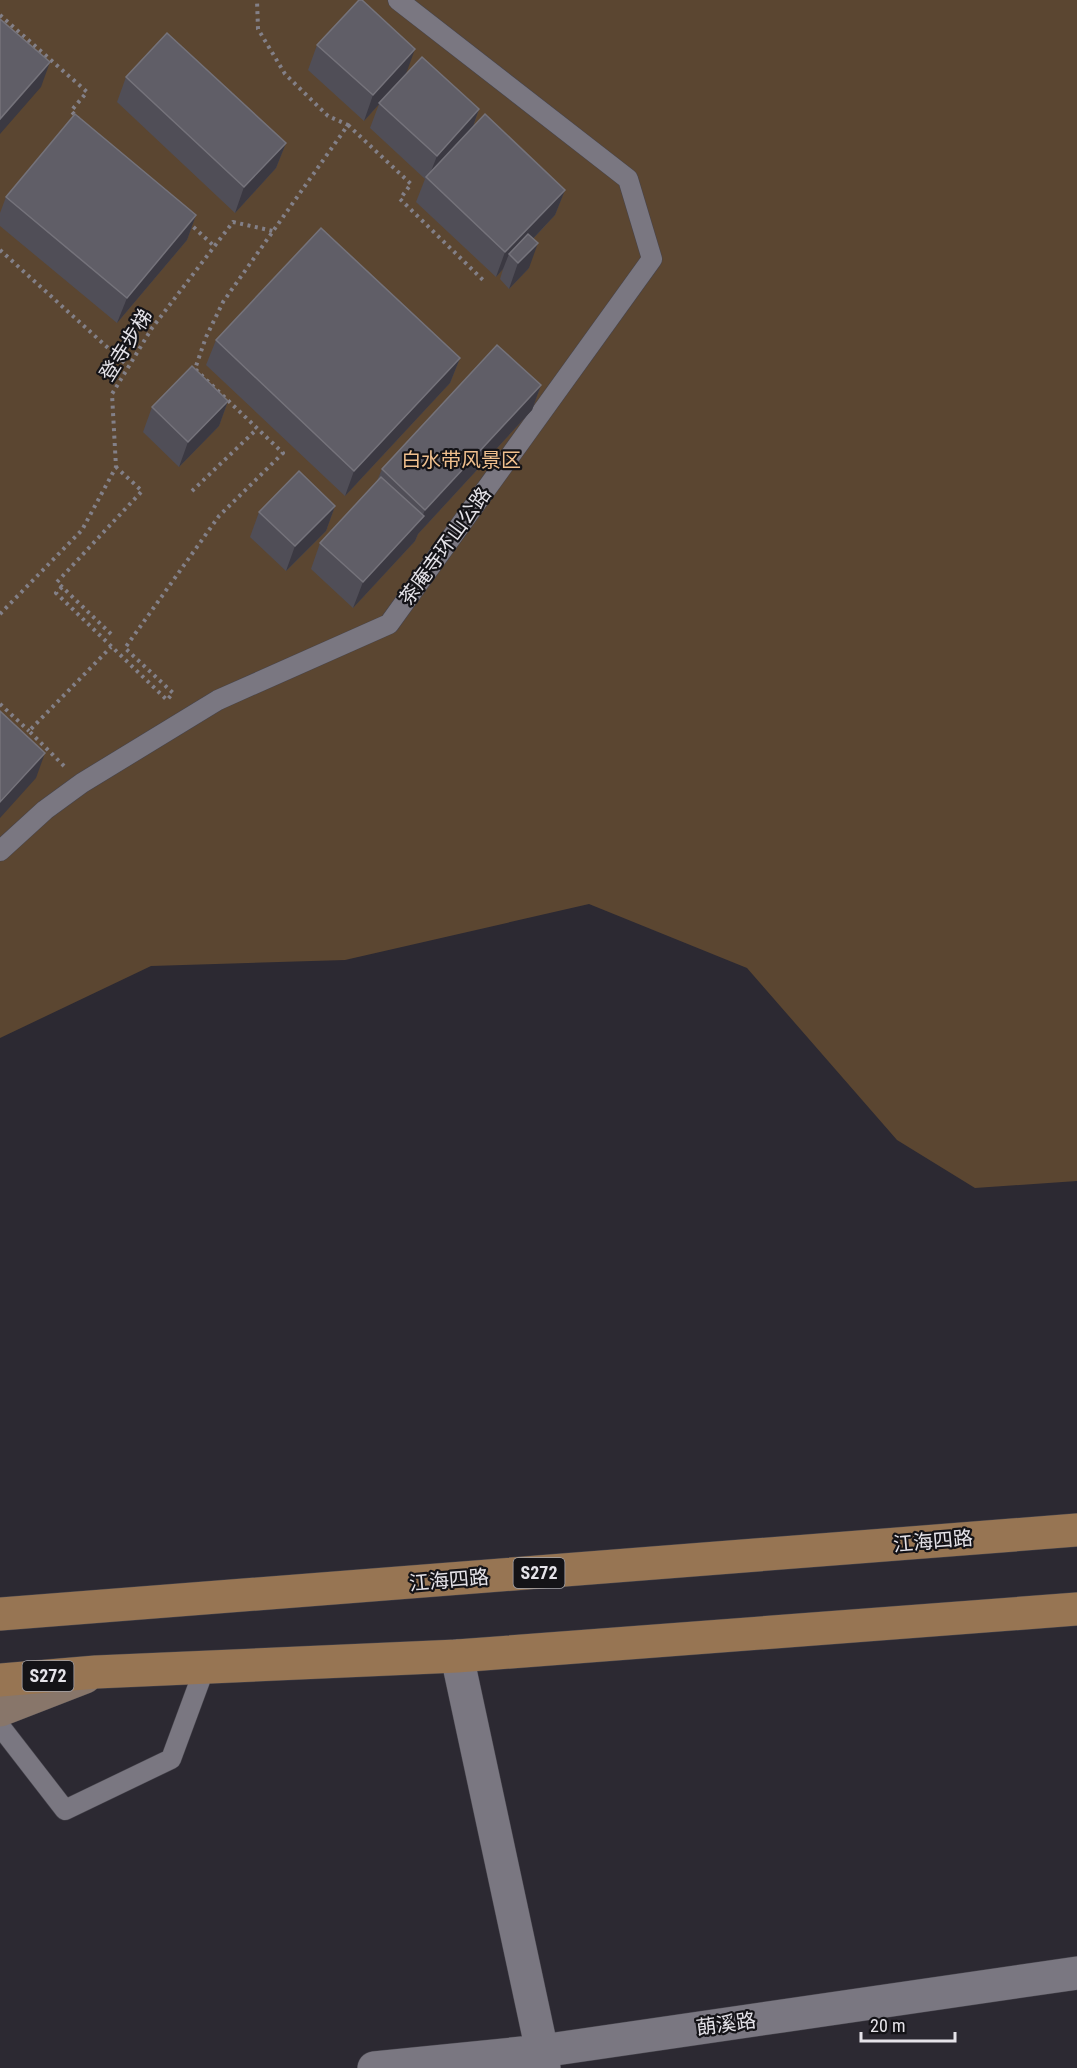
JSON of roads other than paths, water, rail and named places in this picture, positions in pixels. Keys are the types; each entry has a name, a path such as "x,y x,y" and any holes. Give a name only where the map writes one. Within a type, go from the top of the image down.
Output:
{"main road":[{"name":"江海四路","path":"0,1614 56,1612 1077,1530"},
{"name":"S272","path":"0,1680 96,1672 457,1656 1077,1610"},
{"path":"0,1710 96,1672"}],"street":[{"path":"457,1656 543,2060"},
{"name":"蓢溪路","path":"374,2068 543,2060 1077,1973"}],"lane":[{"name":"茶庵寺环山公路","path":"0,851 45,810 81,783 218,700 389,624 652,259 628,179 398,0"},
{"path":"0,1726 65,1810 171,1759 205,1667"}],"park label":[{"name":"白水带风景区","path":"461,460"}]}
